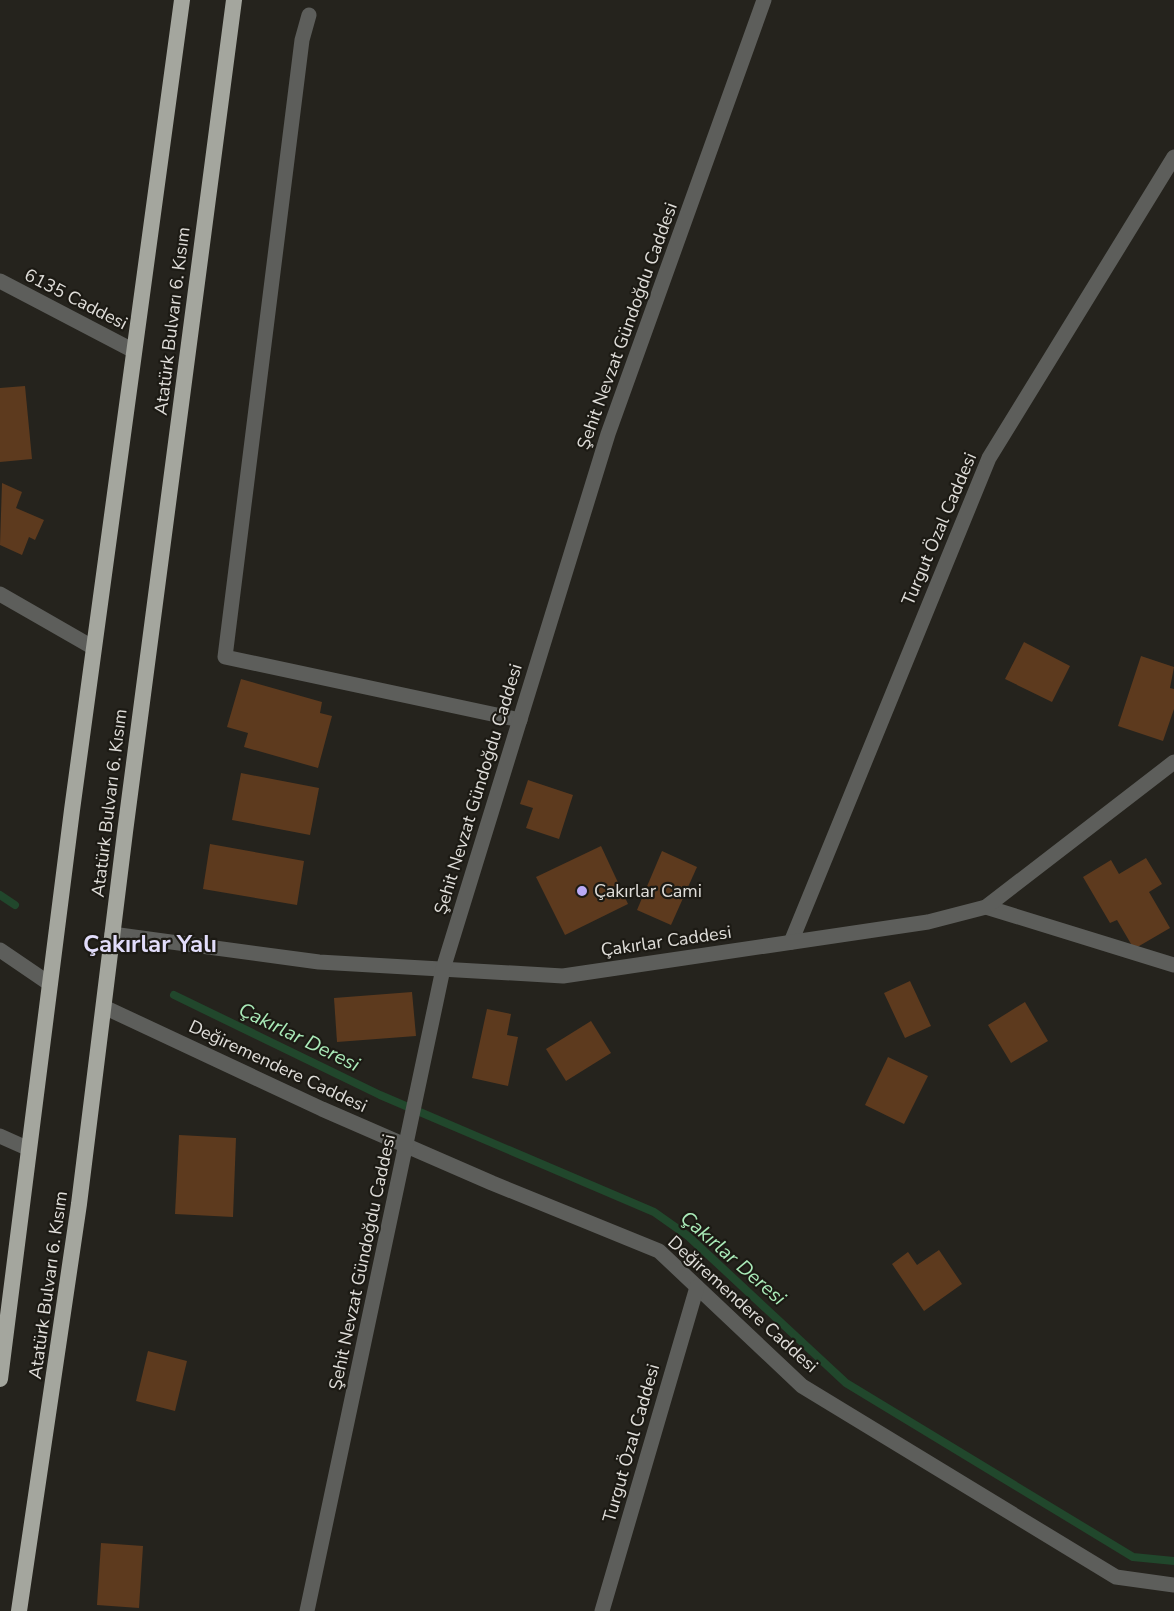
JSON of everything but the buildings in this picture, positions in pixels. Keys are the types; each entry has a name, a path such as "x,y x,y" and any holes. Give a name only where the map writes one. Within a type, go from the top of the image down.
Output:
{"highway":[{"name":"Atatürk Bulvarı 6. Kısım","path":"0,1379 94,648 182,0"},
{"name":"Atatürk Bulvarı 6. Kısım","path":"19,1611 79,1204 234,0"}],"street":[{"name":"Şehit Nevzat Gündoğdu Caddesi","path":"308,1611 443,969 608,434 764,0"},
{"path":"309,15 301,51 225,657 520,720"},
{"name":"Turgut Özal Caddesi","path":"791,942 989,458 1174,157"},
{"name":"6135 Caddesi","path":"0,281 134,351"},
{"path":"0,594 94,648"},
{"name":"Çakırlar Caddesi","path":"112,934 319,962 563,976 928,922 986,907 1174,762"},
{"path":"986,907 1174,965"},
{"path":"0,950 50,984"},
{"name":"Değiremendere Caddesi","path":"104,1007 406,1145 659,1251 802,1386 1116,1577 1174,1585"},
{"path":"0,1136 29,1149"},
{"name":"Turgut Özal Caddesi","path":"602,1611 697,1287"}],"waterway":[{"name":"Çakırlar Deresi","path":"0,895 15,905"},
{"name":"Çakırlar Deresi","path":"174,995 380,1095 654,1212 688,1236 846,1383 1133,1557 1174,1561"}],"place":[{"name":"Çakırlar Cami","path":"582,891"}],"district":[{"name":"Çakırlar Yalı","path":"150,944"}]}
